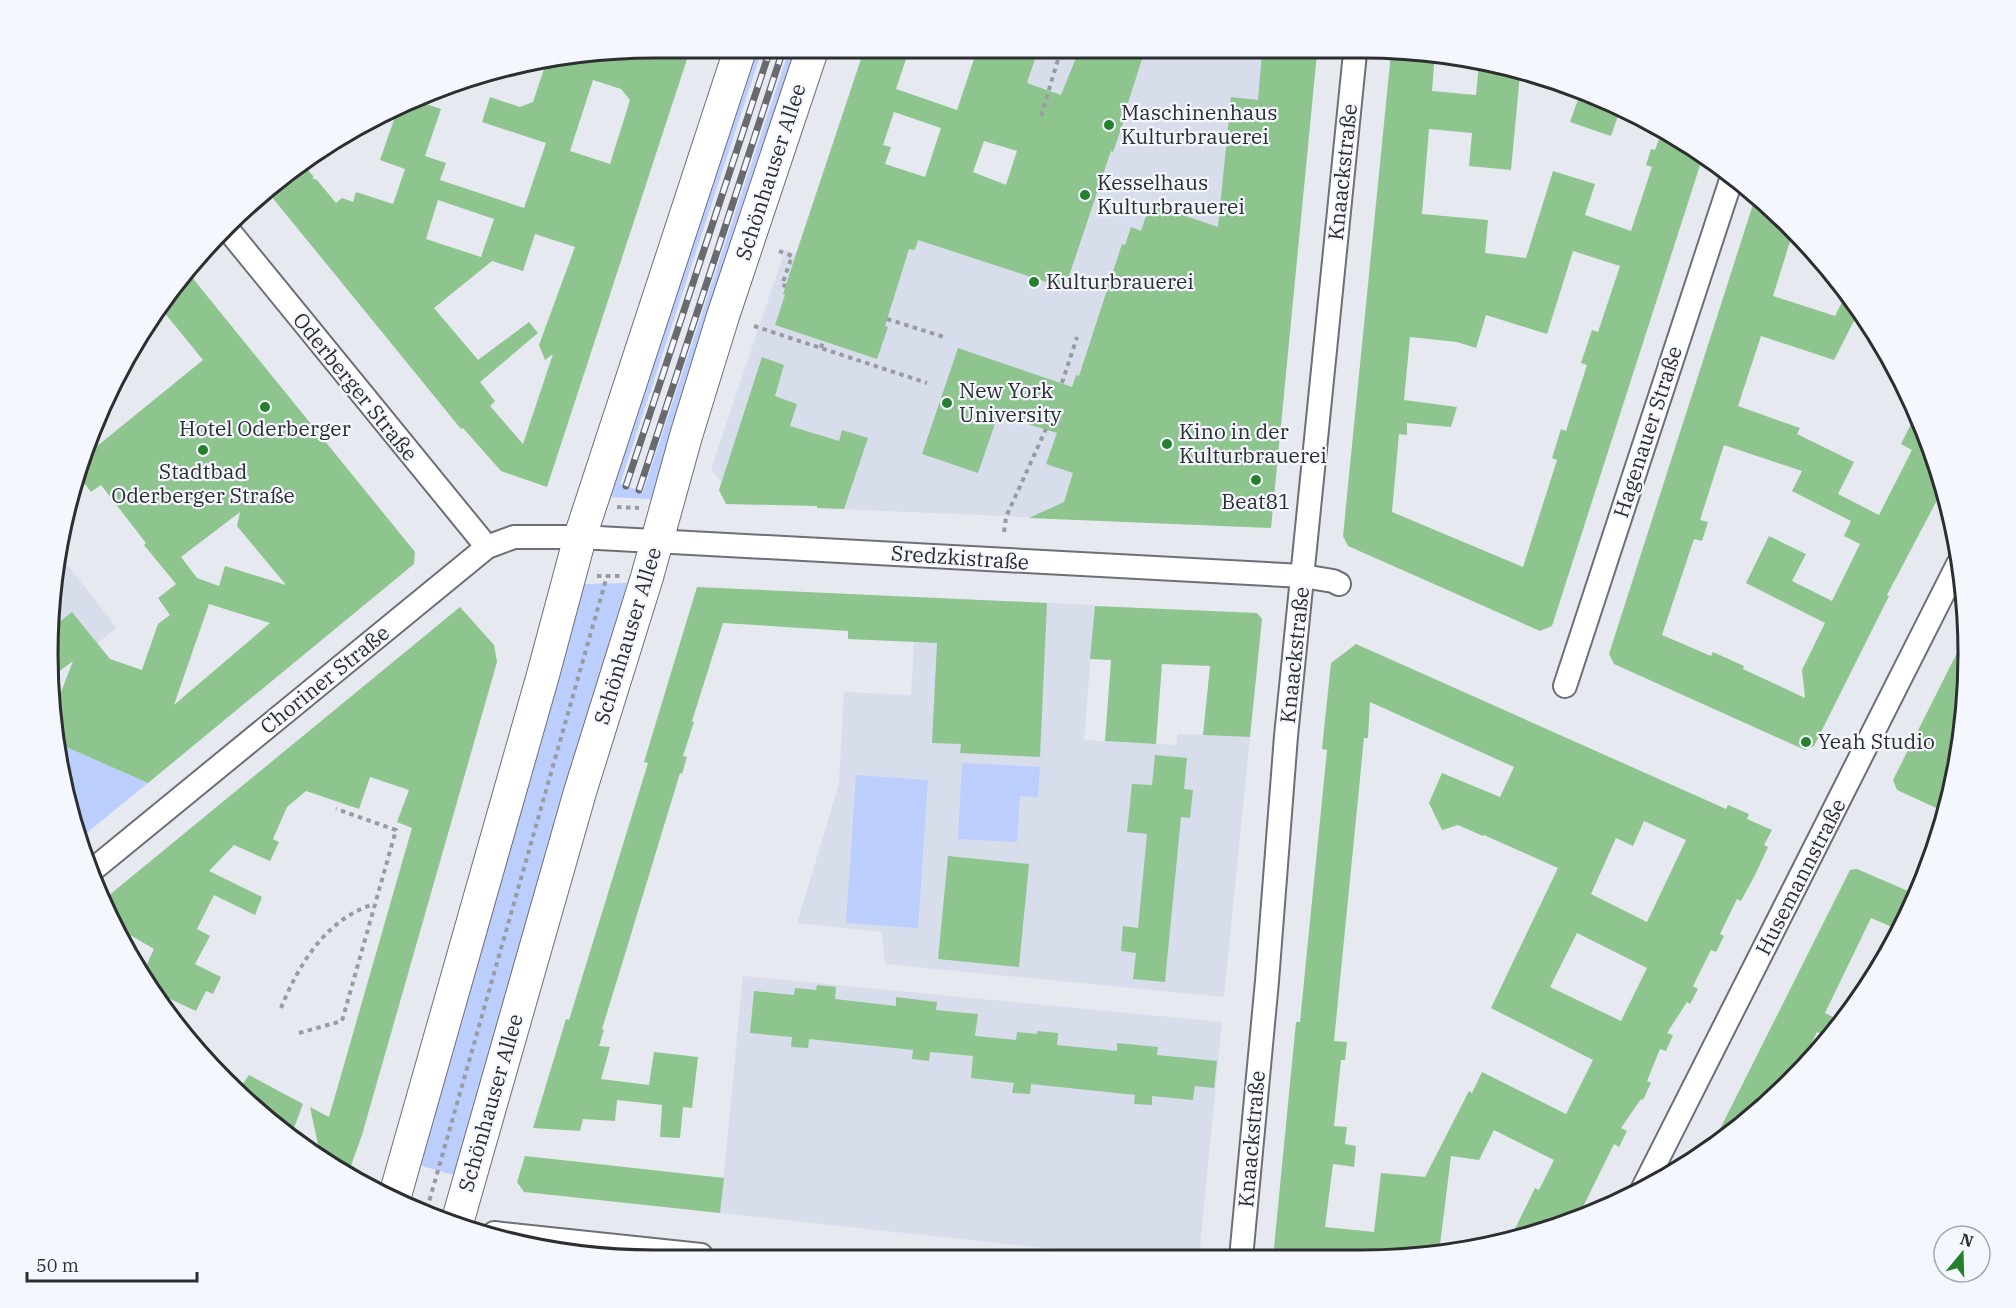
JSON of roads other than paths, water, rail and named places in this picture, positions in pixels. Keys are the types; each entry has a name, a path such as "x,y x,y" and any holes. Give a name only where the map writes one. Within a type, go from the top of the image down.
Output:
{"main road":[{"path":"396,1190 580,537 737,58"},
{"name":"Schönhauser Allee","path":"458,1216 580,792 657,540 686,436 723,316 809,58"}],"street":[{"name":"Knaackstraße","path":"1242,1250 1267,981 1286,736 1355,58"},
{"name":"Hagenauer Straße","path":"1564,686 1729,185"},
{"name":"Oderberger Straße","path":"232,234 487,547"},
{"name":"Choriner Straße","path":"98,866 487,547 514,537 580,537"},
{"name":"Sredzkistraße","path":"580,537 1303,576 1340,584"},
{"name":"Husemannstraße","path":"1649,1175 1952,576"},
{"path":"537,1238 641,1249"}],"railway":[{"path":"626,486 767,58"},
{"path":"639,490 780,58"}],"place":[{"name":"Maschinenhaus Kulturbrauerei","path":"1109,125"},
{"name":"Kesselhaus Kulturbrauerei","path":"1085,195"},
{"name":"Kulturbrauerei","path":"1034,282"},
{"name":"New York University","path":"947,403"},
{"name":"Hotel Oderberger","path":"265,407"},
{"name":"Kino in der Kulturbrauerei","path":"1167,444"},
{"name":"Stadtbad Oderberger Straße","path":"203,450"},
{"name":"Beat81","path":"1256,480"},
{"name":"Yeah Studio","path":"1806,742"}]}
